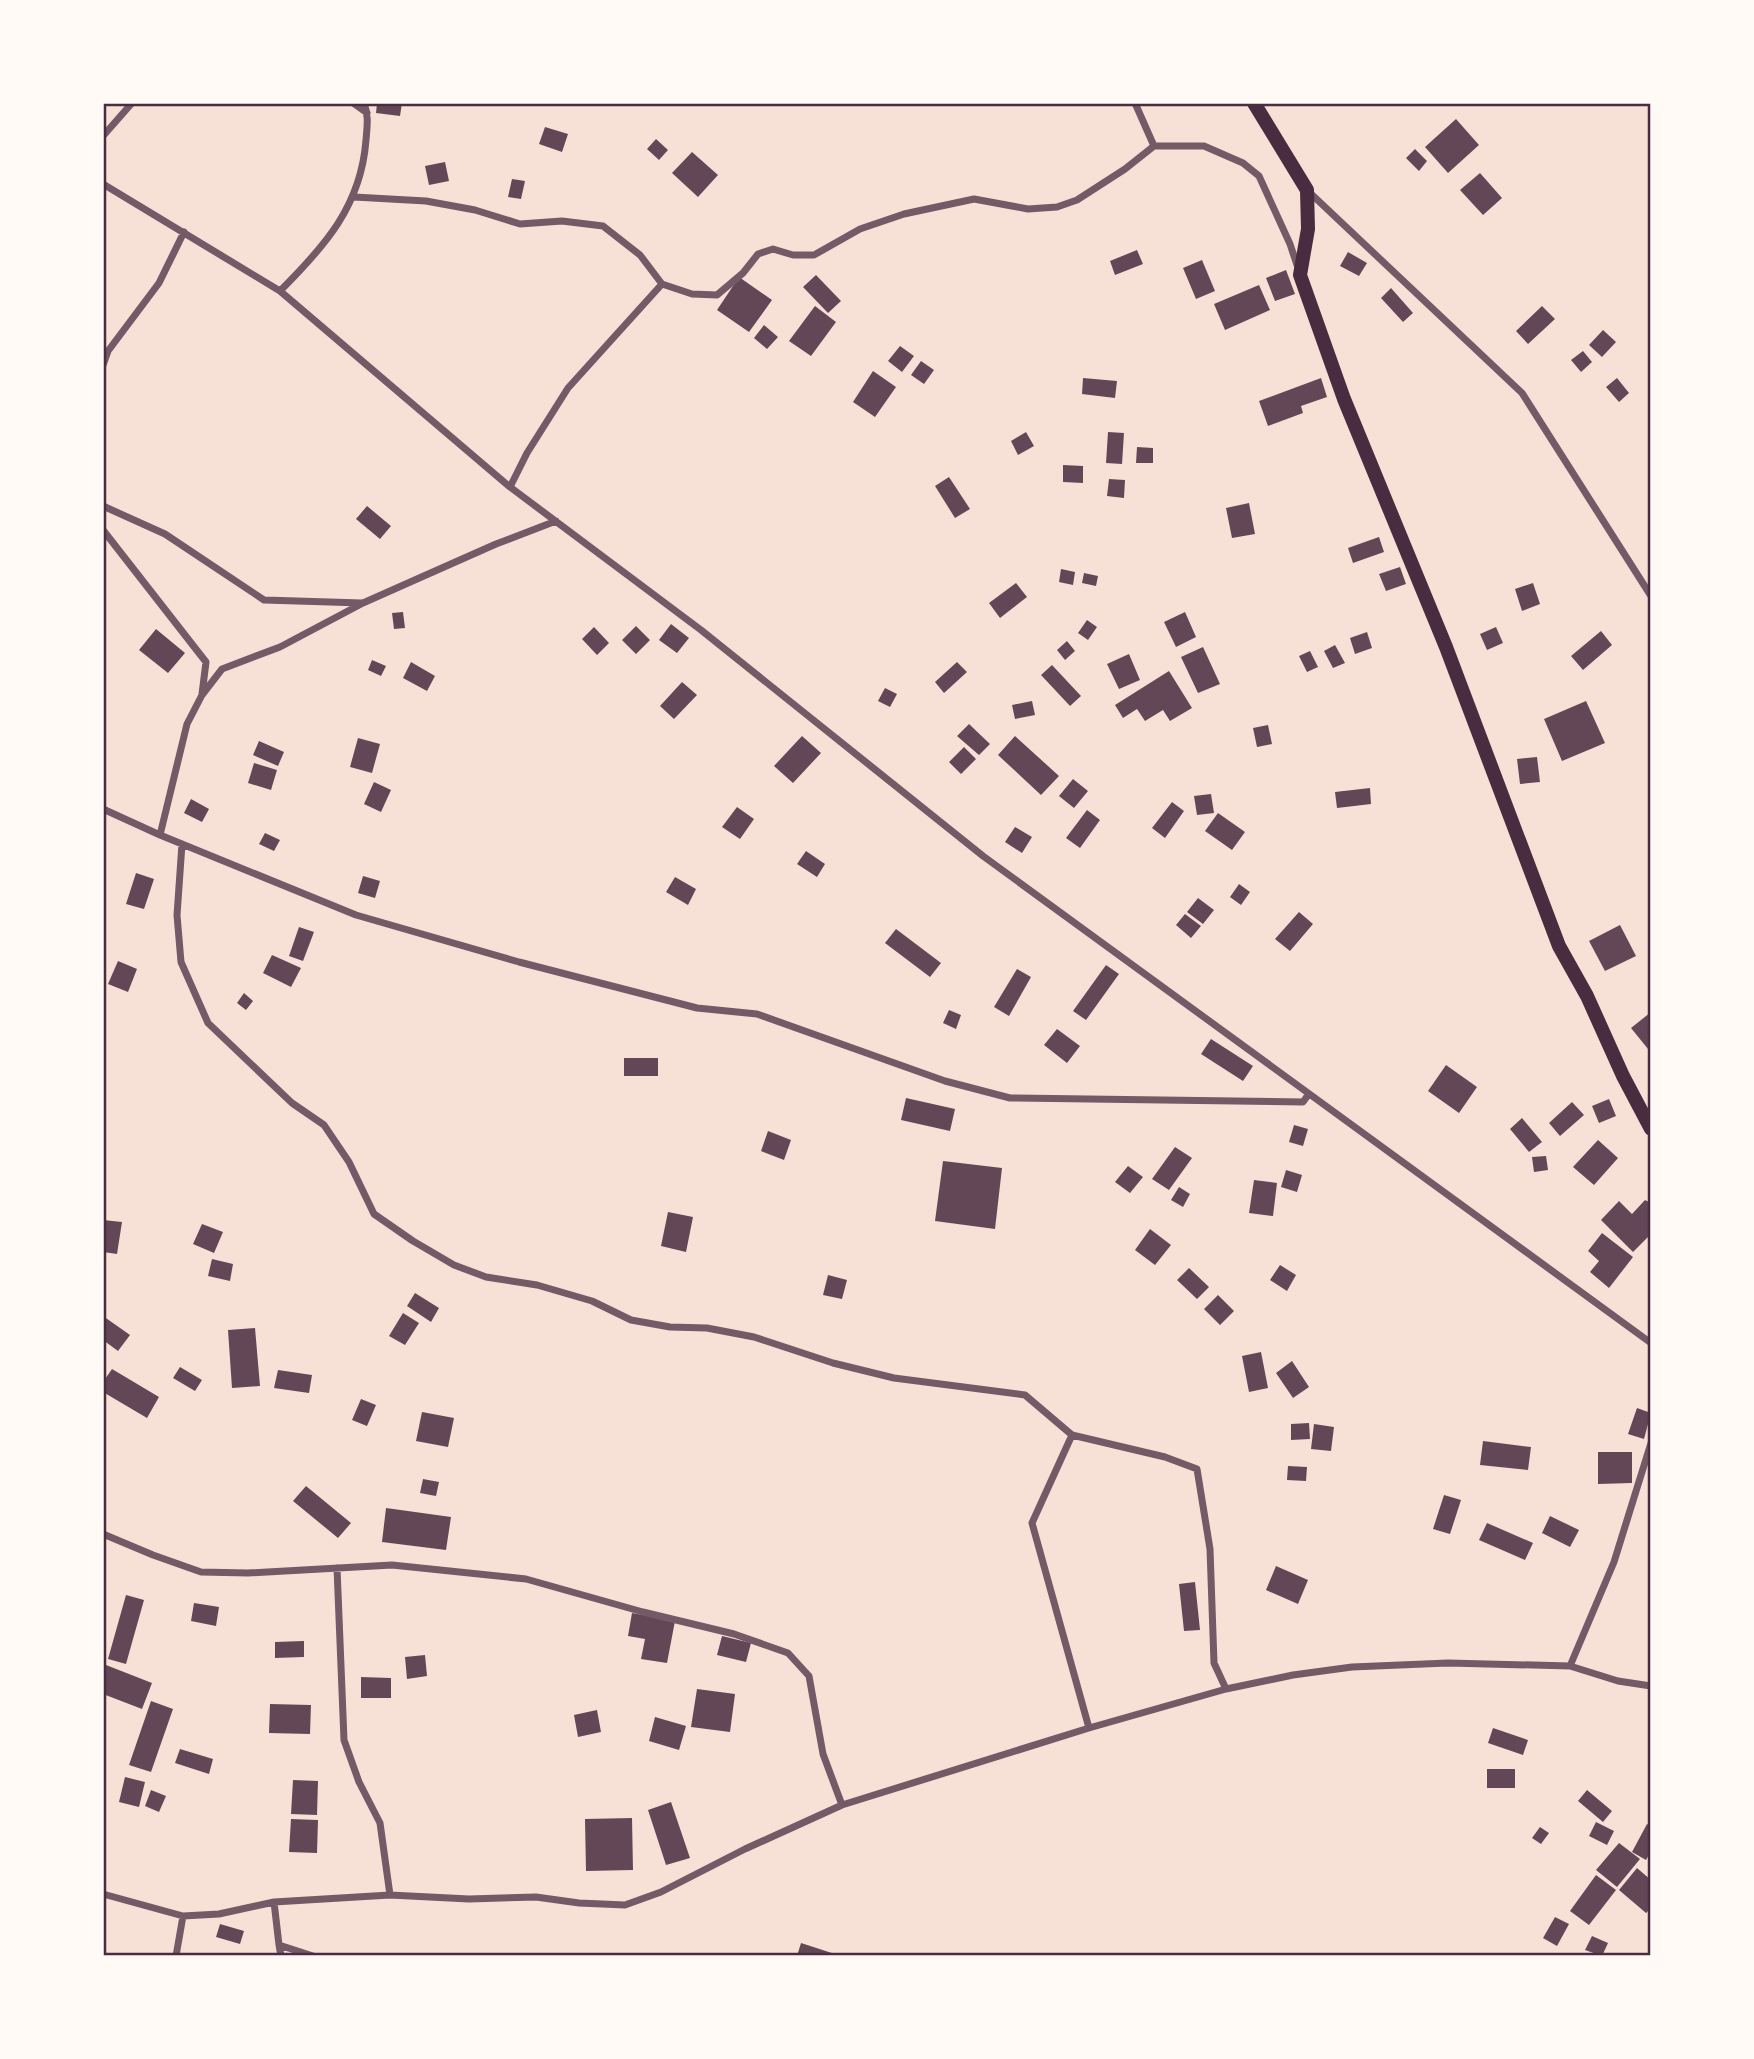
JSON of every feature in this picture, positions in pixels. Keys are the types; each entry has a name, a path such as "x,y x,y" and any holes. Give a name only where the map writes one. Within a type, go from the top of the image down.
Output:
{"main road":[{"path":"1254,103 1307,190 1308,229 1300,275 1344,399 1446,647 1559,946 1587,996 1613,1056 1651,1129"}],"street":[{"path":"103,136 132,103"},
{"path":"353,103 368,114"},
{"path":"280,291 314,257 354,197 364,163 368,114 364,103"},
{"path":"1135,103 1154,146"},
{"path":"354,197 426,201 475,210 520,223 562,221 603,226 640,256 662,284 692,294 717,295 743,273 758,254 773,249 814,255 860,229 904,214 974,199 1028,209 1058,207 1077,200 1125,169 1154,146 1204,146 1243,163 1259,176 1290,244 1300,275"},
{"path":"103,184 280,291 434,425 510,487 701,630 984,856 1651,1343"},
{"path":"1307,190 1522,393 1651,596"},
{"path":"103,365 108,351 159,283 184,232"},
{"path":"510,487 527,453 568,388 662,284"},
{"path":"103,506 165,534 264,600 363,603"},
{"path":"160,835 187,724 202,695 222,669 280,647 363,603 496,544 556,521"},
{"path":"103,530 206,662 202,695"},
{"path":"103,809 181,844 356,915 519,962 696,1008 757,1014 945,1081 1010,1098 1303,1102 1308,1095"},
{"path":"181,844 177,915 181,962 208,1023 292,1103 324,1125 349,1162 374,1214 454,1265 486,1277 537,1285 592,1301 631,1320 670,1327 707,1328 754,1337 834,1363 894,1378 1025,1395 1073,1435 1152,1454 1197,1469 1209,1549 1214,1663 1226,1689"},
{"path":"1073,1435 1032,1523 1088,1728"},
{"path":"1570,1666 1614,1562 1651,1443"},
{"path":"103,1534 201,1572 248,1573 392,1565 526,1579 734,1634 788,1653 809,1676 823,1754 842,1805"},
{"path":"337,1568 344,1740 359,1782 380,1823 390,1895"},
{"path":"103,1894 183,1916 219,1914 274,1902 390,1895 469,1899 536,1897 625,1905 661,1892 745,1849 842,1805 1088,1728 1226,1689 1293,1675 1352,1668 1448,1663 1570,1666 1618,1681 1651,1686"},
{"path":"274,1902 281,1956"},
{"path":"176,1956 183,1916"},
{"path":"279,1945 313,1956"}],"building":[{"path":"377,103 402,103 400,116 376,113"},
{"path":"1456,119 1479,145 1448,173 1425,147"},
{"path":"545,127 568,134 562,152 539,144"},
{"path":"656,139 668,150 659,160 647,149"},
{"path":"1415,149 1427,161 1419,171 1406,158"},
{"path":"692,152 718,175 698,197 672,173"},
{"path":"445,162 449,181 429,185 425,166"},
{"path":"1480,173 1502,198 1483,215 1460,190"},
{"path":"512,179 525,181 521,199 508,197"},
{"path":"1137,250 1143,264 1115,275 1110,261"},
{"path":"1348,252 1367,263 1359,276 1340,266"},
{"path":"1202,260 1215,291 1196,299 1183,268"},
{"path":"1286,270 1295,294 1275,301 1266,278"},
{"path":"816,275 841,301 828,313 803,287"},
{"path":"739,277 772,300 749,332 717,310"},
{"path":"1259,285 1270,310 1225,330 1214,304"},
{"path":"1391,288 1413,313 1403,322 1381,298"},
{"path":"815,306 836,322 811,356 789,341"},
{"path":"1542,306 1555,319 1528,344 1516,331"},
{"path":"764,325 778,337 767,349 754,338"},
{"path":"1603,330 1616,342 1602,357 1589,345"},
{"path":"900,346 914,356 902,372 888,361"},
{"path":"1583,351 1592,362 1581,372 1571,360"},
{"path":"921,361 934,370 924,384 911,375"},
{"path":"873,371 896,387 875,417 853,402"},
{"path":"1083,378 1117,381 1115,398 1082,394"},
{"path":"1321,378 1327,397 1301,406 1303,413 1268,426 1259,401"},
{"path":"1617,378 1629,393 1619,402 1606,387"},
{"path":"1026,432 1034,446 1018,455 1011,441"},
{"path":"1108,432 1124,433 1122,464 1106,463"},
{"path":"1137,447 1153,448 1153,463 1136,463"},
{"path":"1063,465 1083,466 1083,483 1063,482"},
{"path":"949,477 970,509 955,518 935,486"},
{"path":"1109,479 1125,480 1124,498 1107,496"},
{"path":"1249,503 1255,534 1232,538 1226,508"},
{"path":"367,506 391,526 380,539 356,519"},
{"path":"1379,537 1384,552 1353,563 1348,548"},
{"path":"1400,567 1406,584 1386,591 1379,574"},
{"path":"1061,569 1075,572 1073,585 1059,582"},
{"path":"1084,573 1098,576 1096,586 1082,583"},
{"path":"1016,583 1027,597 1000,618 989,603"},
{"path":"1533,583 1540,604 1522,611 1515,589"},
{"path":"403,612 405,628 394,629 392,613"},
{"path":"1185,612 1196,637 1176,647 1164,622"},
{"path":"1087,620 1097,627 1088,640 1078,633"},
{"path":"671,624 689,638 677,653 659,640"},
{"path":"636,626 650,640 636,654 622,640"},
{"path":"594,627 609,643 597,655 582,639"},
{"path":"1496,627 1503,643 1487,650 1480,634"},
{"path":"156,629 185,653 168,673 139,650"},
{"path":"1601,631 1612,645 1583,670 1571,656"},
{"path":"1367,632 1372,648 1355,654 1350,638"},
{"path":"1067,641 1075,651 1065,660 1057,650"},
{"path":"1335,645 1345,663 1333,668 1324,651"},
{"path":"1203,647 1220,684 1198,693 1181,657"},
{"path":"1310,651 1318,667 1307,672 1299,656"},
{"path":"1129,654 1140,680 1119,689 1107,664"},
{"path":"372,660 386,666 381,676 368,670"},
{"path":"411,662 435,676 427,691 403,678"},
{"path":"957,662 967,672 944,693 935,682"},
{"path":"1052,665 1081,696 1070,706 1041,675"},
{"path":"1169,671 1192,708 1170,721 1163,710 1145,721 1137,709 1123,718 1115,705"},
{"path":"682,682 697,695 674,719 660,706"},
{"path":"885,688 897,694 890,707 878,701"},
{"path":"1032,701 1035,715 1015,719 1012,705"},
{"path":"1586,701 1605,743 1562,761 1544,719"},
{"path":"969,724 990,744 979,755 957,736"},
{"path":"1268,725 1272,744 1257,747 1253,728"},
{"path":"802,736 821,753 793,783 774,766"},
{"path":"1015,736 1059,776 1041,795 998,755"},
{"path":"358,738 380,744 372,773 350,767"},
{"path":"259,741 284,752 278,766 253,755"},
{"path":"964,747 976,759 961,774 949,762"},
{"path":"1537,757 1540,782 1520,784 1517,759"},
{"path":"254,763 277,770 271,790 248,783"},
{"path":"1073,779 1088,791 1074,808 1059,796"},
{"path":"374,782 391,790 381,812 364,804"},
{"path":"1370,788 1371,804 1337,808 1335,792"},
{"path":"1211,794 1214,813 1197,815 1194,796"},
{"path":"191,799 209,809 202,822 184,813"},
{"path":"1172,802 1184,811 1165,838 1152,828"},
{"path":"737,807 754,819 740,839 722,827"},
{"path":"1087,810 1100,820 1080,848 1066,838"},
{"path":"1218,813 1245,832 1232,850 1205,831"},
{"path":"1015,827 1032,837 1022,853 1005,842"},
{"path":"265,833 280,840 274,851 259,844"},
{"path":"806,851 825,864 817,877 797,864"},
{"path":"136,873 154,879 144,909 126,904"},
{"path":"363,876 380,881 375,898 358,893"},
{"path":"675,877 696,889 688,905 666,892"},
{"path":"1239,884 1250,892 1241,905 1230,897"},
{"path":"1198,898 1214,910 1203,924 1187,912"},
{"path":"1299,912 1313,924 1290,951 1275,939"},
{"path":"1185,914 1201,926 1191,938 1176,925"},
{"path":"1620,925 1636,956 1605,971 1589,941"},
{"path":"299,927 314,932 303,961 289,956"},
{"path":"896,929 941,963 930,977 885,943"},
{"path":"272,955 301,968 291,987 263,973"},
{"path":"118,961 137,969 128,992 108,984"},
{"path":"1106,965 1119,974 1086,1020 1073,1011"},
{"path":"1017,969 1031,977 1009,1016 994,1007"},
{"path":"244,993 253,1001 246,1010 237,1003"},
{"path":"949,1010 961,1015 956,1029 943,1023"},
{"path":"1651,1012 1651,1046 1648,1049 1631,1028"},
{"path":"1057,1029 1080,1046 1067,1063 1044,1045"},
{"path":"1211,1039 1253,1066 1243,1081 1201,1054"},
{"path":"624,1058 658,1058 658,1076 624,1076"},
{"path":"1446,1065 1477,1087 1459,1113 1428,1091"},
{"path":"906,1098 955,1109 950,1131 901,1120"},
{"path":"1609,1099 1616,1116 1599,1123 1592,1106"},
{"path":"1572,1102 1584,1115 1560,1136 1549,1123"},
{"path":"1522,1118 1542,1142 1529,1152 1510,1129"},
{"path":"1294,1125 1308,1129 1303,1146 1289,1142"},
{"path":"768,1131 791,1140 784,1160 761,1151"},
{"path":"1598,1140 1618,1158 1594,1185 1573,1167"},
{"path":"1175,1147 1192,1158 1169,1190 1152,1179"},
{"path":"1546,1156 1548,1170 1534,1172 1532,1157"},
{"path":"943,1161 1002,1168 995,1229 935,1221"},
{"path":"1128,1166 1143,1177 1130,1193 1115,1182"},
{"path":"1286,1170 1302,1175 1297,1192 1281,1187"},
{"path":"1254,1180 1277,1183 1273,1216 1249,1213"},
{"path":"1179,1187 1190,1194 1183,1207 1171,1200"},
{"path":"1645,1200 1651,1203 1651,1234 1633,1252 1601,1220 1619,1201 1632,1214"},
{"path":"668,1212 693,1217 686,1252 661,1246"},
{"path":"103,1220 122,1222 117,1254 103,1252"},
{"path":"202,1224 223,1232 214,1253 193,1244"},
{"path":"1150,1229 1171,1245 1155,1265 1135,1250"},
{"path":"1602,1233 1633,1257 1609,1288 1590,1272 1599,1261 1588,1251"},
{"path":"212,1259 233,1264 230,1281 208,1276"},
{"path":"1280,1265 1296,1275 1287,1291 1270,1280"},
{"path":"1189,1268 1209,1287 1197,1299 1177,1280"},
{"path":"828,1275 847,1280 842,1299 823,1295"},
{"path":"415,1293 439,1308 431,1322 407,1306"},
{"path":"1218,1295 1234,1311 1220,1325 1204,1309"},
{"path":"403,1313 419,1323 405,1345 389,1336"},
{"path":"103,1316 130,1335 118,1351 103,1340"},
{"path":"255,1328 260,1386 232,1388 228,1330"},
{"path":"1261,1352 1268,1388 1249,1392 1242,1356"},
{"path":"1292,1361 1309,1387 1293,1398 1276,1373"},
{"path":"180,1367 202,1380 195,1391 173,1378"},
{"path":"112,1369 159,1397 147,1418 103,1392 103,1382"},
{"path":"278,1370 312,1375 309,1393 274,1388"},
{"path":"361,1399 376,1405 367,1426 352,1420"},
{"path":"1637,1408 1651,1413 1644,1439 1628,1434"},
{"path":"422,1412 454,1418 448,1447 416,1441"},
{"path":"1309,1423 1310,1439 1291,1440 1291,1424"},
{"path":"1314,1424 1334,1427 1331,1451 1311,1449"},
{"path":"1483,1441 1531,1447 1528,1470 1480,1465"},
{"path":"1598,1452 1632,1452 1632,1483 1598,1484"},
{"path":"1288,1466 1307,1467 1306,1481 1287,1480"},
{"path":"423,1479 439,1482 436,1496 420,1493"},
{"path":"306,1486 351,1523 338,1538 293,1501"},
{"path":"1444,1495 1461,1500 1450,1534 1433,1529"},
{"path":"386,1508 451,1517 446,1550 382,1542"},
{"path":"1550,1516 1579,1530 1570,1547 1542,1533"},
{"path":"1487,1523 1533,1543 1525,1560 1479,1540"},
{"path":"1276,1566 1308,1580 1298,1604 1266,1590"},
{"path":"1195,1582 1200,1630 1184,1631 1179,1584"},
{"path":"126,1595 144,1600 126,1664 108,1659"},
{"path":"194,1603 219,1607 216,1626 191,1621"},
{"path":"632,1613 675,1621 667,1663 641,1659 645,1639 628,1636"},
{"path":"722,1636 751,1643 746,1662 717,1655"},
{"path":"304,1641 304,1657 275,1658 275,1642"},
{"path":"425,1655 427,1676 407,1679 405,1657"},
{"path":"106,1665 152,1683 142,1709 103,1694 103,1672"},
{"path":"361,1677 391,1678 391,1698 361,1698"},
{"path":"697,1689 735,1694 730,1732 691,1727"},
{"path":"151,1701 173,1709 151,1772 129,1765"},
{"path":"270,1704 311,1705 310,1734 269,1733"},
{"path":"597,1710 601,1732 578,1737 574,1715"},
{"path":"655,1717 686,1726 679,1750 649,1741"},
{"path":"1493,1728 1528,1740 1523,1755 1488,1743"},
{"path":"180,1749 213,1759 209,1774 175,1763"},
{"path":"1487,1769 1515,1769 1515,1788 1487,1788"},
{"path":"125,1777 145,1782 139,1807 119,1802"},
{"path":"293,1780 318,1781 317,1815 291,1814"},
{"path":"151,1790 166,1796 159,1812 145,1806"},
{"path":"1587,1790 1612,1811 1603,1822 1578,1801"},
{"path":"671,1802 690,1858 666,1865 648,1810"},
{"path":"632,1818 633,1870 586,1871 585,1819"},
{"path":"291,1819 318,1820 317,1853 289,1852"},
{"path":"1596,1822 1614,1831 1607,1845 1589,1836"},
{"path":"1647,1824 1651,1826 1651,1851 1646,1860 1632,1852"},
{"path":"1540,1827 1549,1833 1541,1844 1532,1838"},
{"path":"1619,1843 1640,1859 1617,1887 1596,1870"},
{"path":"1637,1868 1651,1880 1651,1908 1646,1913 1619,1890"},
{"path":"1596,1875 1616,1890 1589,1925 1570,1911"},
{"path":"1555,1917 1569,1924 1557,1946 1543,1938"},
{"path":"220,1924 244,1931 240,1944 216,1937"},
{"path":"1592,1936 1608,1943 1602,1956 1585,1950"},
{"path":"801,1943 838,1955 838,1956 797,1956"}]}
